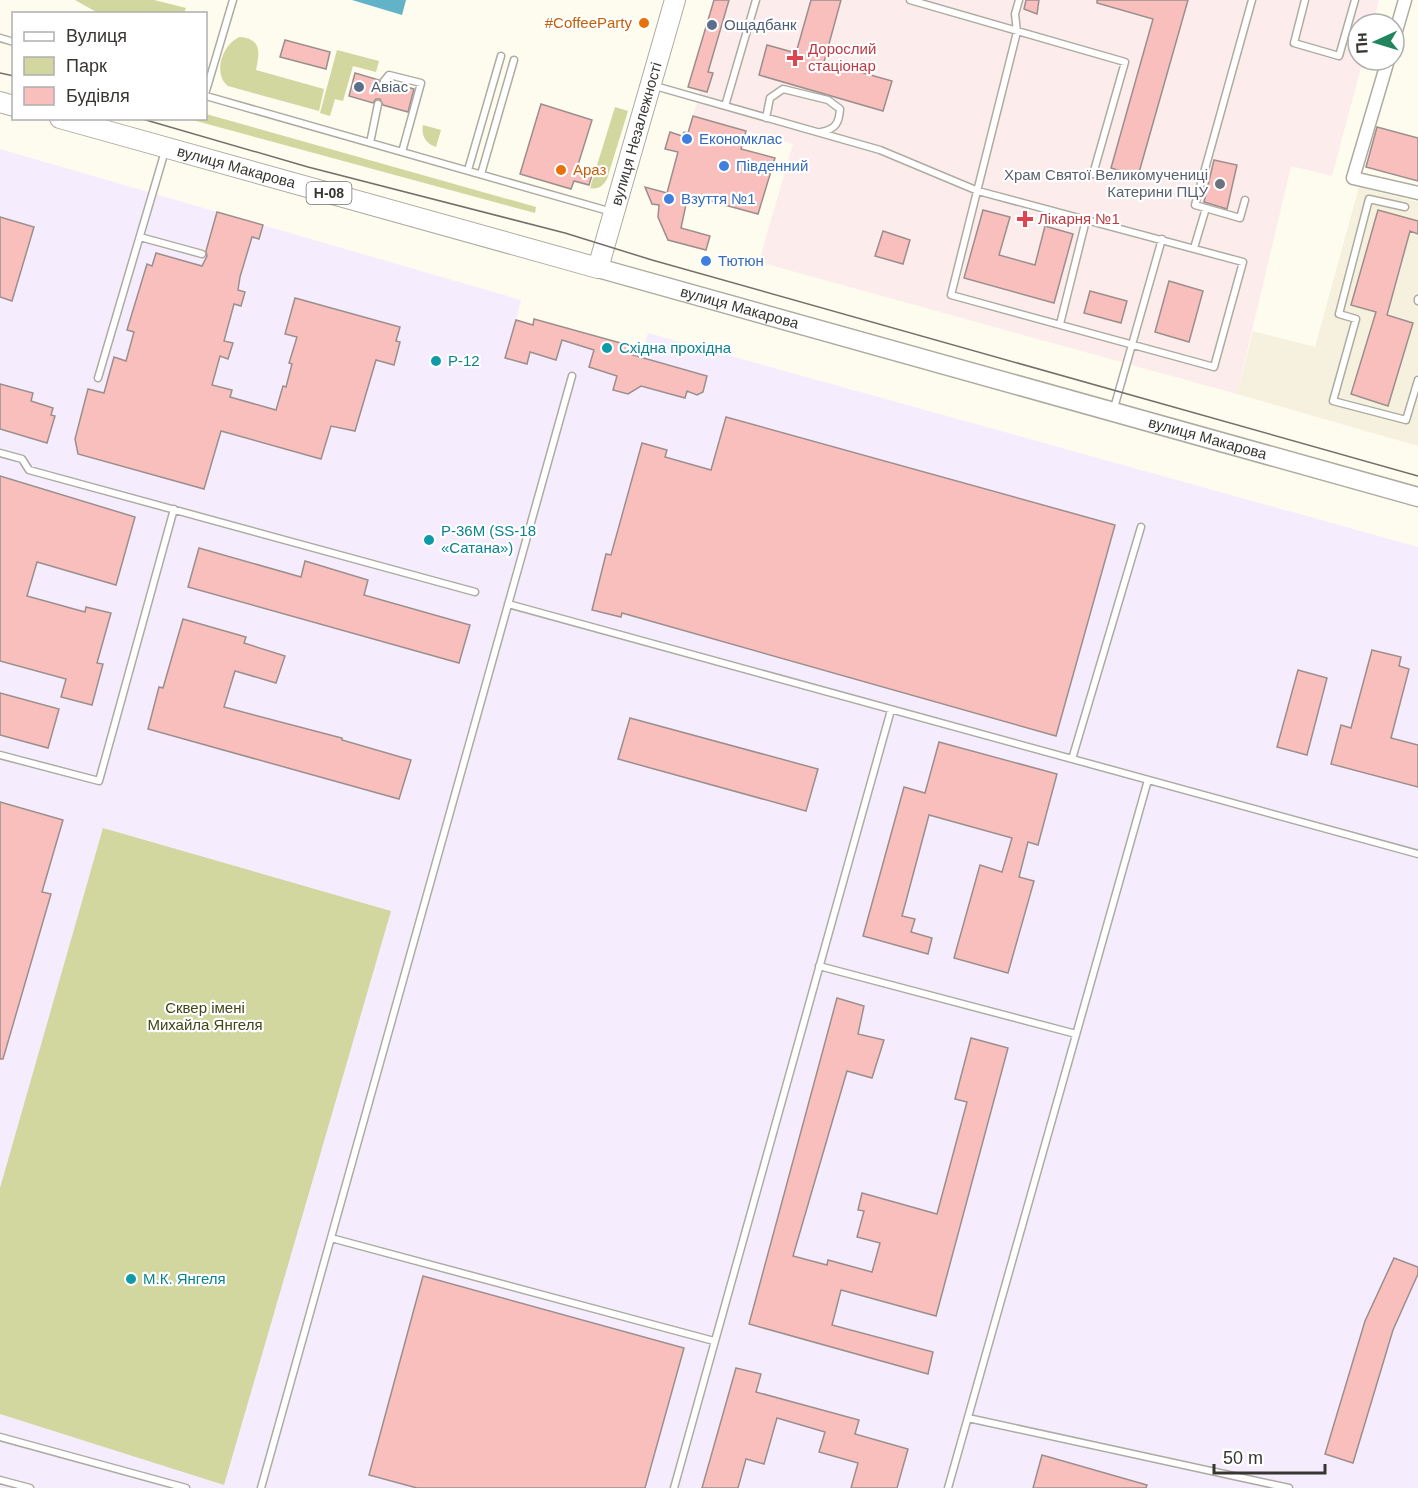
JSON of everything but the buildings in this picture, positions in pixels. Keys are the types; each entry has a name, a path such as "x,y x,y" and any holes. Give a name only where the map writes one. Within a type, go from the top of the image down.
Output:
{"main road":[{"name":"вулиця Незалежності","path":"598,268 675,0"},
{"name":"вулиця Макарова","path":"67,120 1418,497"}],"street":[{"path":"1384,72 1353,178 1418,193"}],"lane":[{"path":"207,87 233,0"},
{"path":"725,106 756,0"},
{"path":"910,0 1125,62 1093,174"},
{"path":"652,85 879,150 978,190 1243,261 1214,367 951,295 978,190 1017,32 1015,14 1019,0"},
{"path":"1245,200 1240,218 1195,205 1252,0"},
{"path":"1305,0 1294,43 1339,56 1355,0"},
{"path":"468,170 501,56"},
{"path":"482,174 514,60"},
{"path":"384,81 389,75 421,83 402,152"},
{"path":"766,118 770,98 783,88 828,100 840,109 839,122 831,130 818,133"},
{"path":"207,96 615,213"},
{"path":"370,143 378,104"},
{"path":"98,378 166,148"},
{"path":"1405,207 1369,199 1339,314 1356,319 1334,401 1406,420 1418,380"},
{"path":"1194,248 1206,208"},
{"path":"1060,324 1086,220"},
{"path":"140,237 202,254"},
{"path":"1113,412 1162,239"},
{"path":"261,1488 572,376"},
{"path":"0,453 22,459 29,470 475,592"},
{"path":"0,755 99,781 174,509"},
{"path":"1072,759 1141,527"},
{"path":"508,604 1418,854"},
{"path":"674,1488 891,710"},
{"path":"948,1488 1148,780"},
{"path":"819,966 1076,1034"},
{"path":"331,1238 714,1341"},
{"path":"968,1418 1289,1488"},
{"path":"0,1437 186,1488"},
{"path":"0,1480 30,1488"}],"shaded area":[{"name":"Лікарня №1","path":"729,0 1379,0 1376,12 1346,12 1346,72 1360,72 1332,176 1291,166 1237,394 759,262 793,144 693,116 700,90 707,92 713,73 708,72 725,15 711,10 725,13"},
{"path":"0,149 521,300 516,320 533,325 534,319 628,345 627,353 641,357 648,333 1418,547 1418,1488 0,1488"},
{"path":"1359,187 1418,202 1418,446 1237,394 1253,331 1315,347"}],"green space":[{"path":"75,0 154,0 186,8 184,12 96,12"},
{"path":"240,37 253,41 258,48 256,70 324,89 319,111 228,86 223,81 220,67 229,46"},
{"path":"337,50 379,61 376,72 353,66 343,101 335,99 330,116 320,113"},
{"path":"615,107 628,111 607,179 600,187 590,188"},
{"path":"207,114 536,207 535,213 193,120 207,120"},
{"path":"423,125 441,130 436,147 425,139"},
{"name":"Сквер імені Михайла Янгеля","path":"103,828 391,911 224,1485 0,1414 0,1188"}],"water":[{"path":"352,0 406,0 402,15"}],"tram line":[{"path":"0,73 12,76"},
{"path":"146,120 308,167 565,233 652,260 1418,476"}],"place":[{"name":"#CoffeeParty","path":"644,23"},
{"name":"Ощадбанк","path":"712,25"},
{"name":"Дорослий стаціонар","path":"795,58"},
{"name":"Авіас","path":"359,87"},
{"name":"Економклас","path":"687,139"},
{"name":"Південний","path":"724,166"},
{"name":"Араз","path":"561,170"},
{"name":"Храм Святої Великомучениці Катерини ПЦУ","path":"1220,184"},
{"name":"Взуття №1","path":"669,199"},
{"name":"Лікарня №1","path":"1025,219"},
{"name":"Тютюн","path":"706,261"},
{"name":"Східна прохідна","path":"607,348"},
{"name":"Р-12","path":"436,361"},
{"name":"Р-36М (SS-18 «Сатана»)","path":"429,540"},
{"name":"М.К. Янгеля","path":"131,1279"}]}
